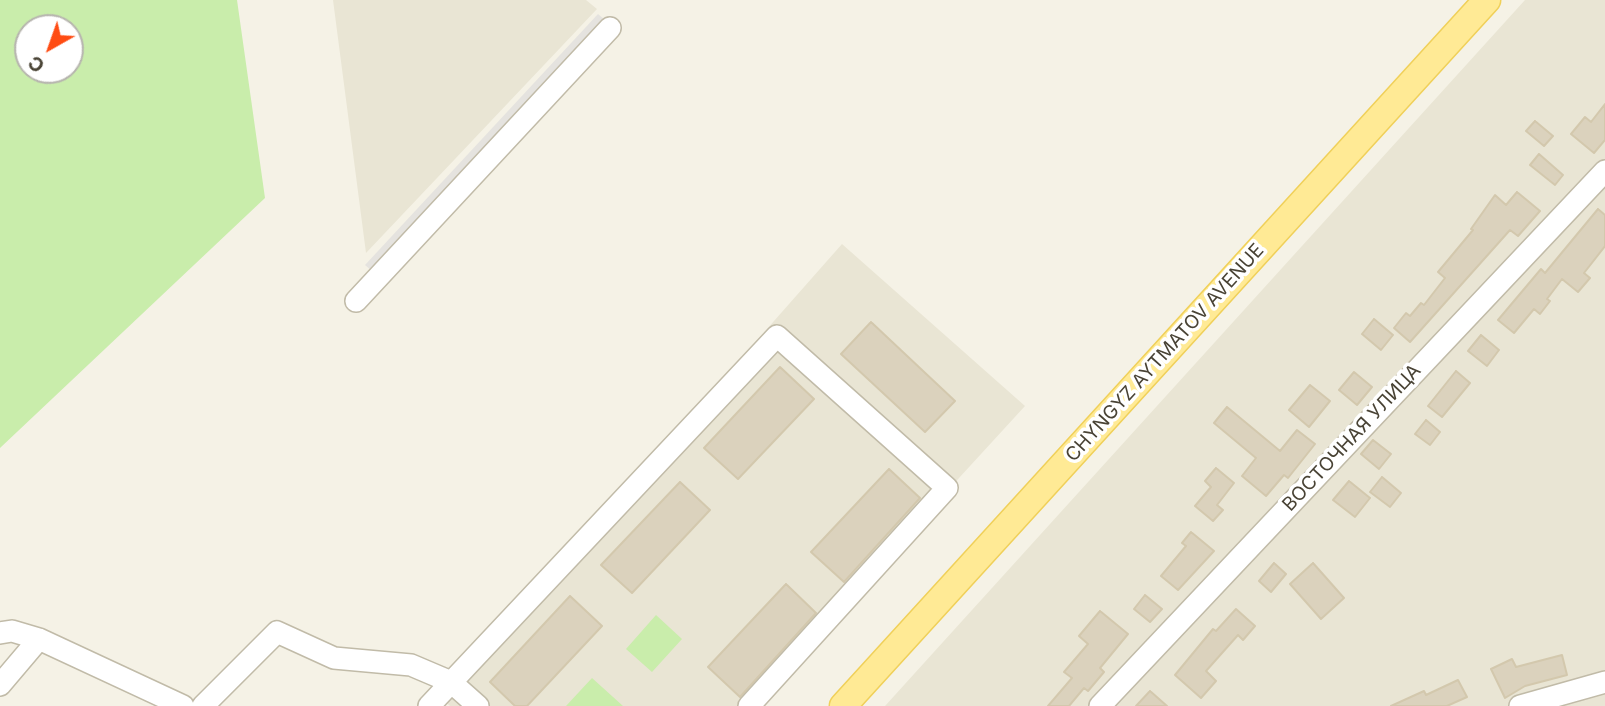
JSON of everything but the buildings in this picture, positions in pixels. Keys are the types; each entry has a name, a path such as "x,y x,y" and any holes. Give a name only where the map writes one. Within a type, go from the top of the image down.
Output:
{"main road":[{"name":"CHYNGYZ AYTMATOV AVENUE","path":"843,706 1487,0"}],"street":[{"path":"356,300 610,28"},
{"name":"ВОСТОЧНАЯ УЛИЦА","path":"1100,706 1605,171"},
{"path":"429,706 776,336 947,488 749,706"},
{"path":"0,633 12,631 39,639 183,706"},
{"path":"203,706 276,632 334,658 411,665 451,682 478,706"},
{"path":"0,685 39,639"},
{"path":"1520,706 1605,682"}],"shaded area":[{"path":"333,0 586,0 597,9 366,253"},
{"path":"1525,0 1605,0 1605,706 885,706"},
{"path":"598,14 605,20 372,271 365,265"},
{"path":"842,244 1025,406 750,706 450,706 441,698"}],"green space":[{"path":"0,0 237,0 265,198 0,448"},
{"path":"656,615 682,639 652,672 626,649"},
{"path":"592,678 623,706 566,706"}]}
